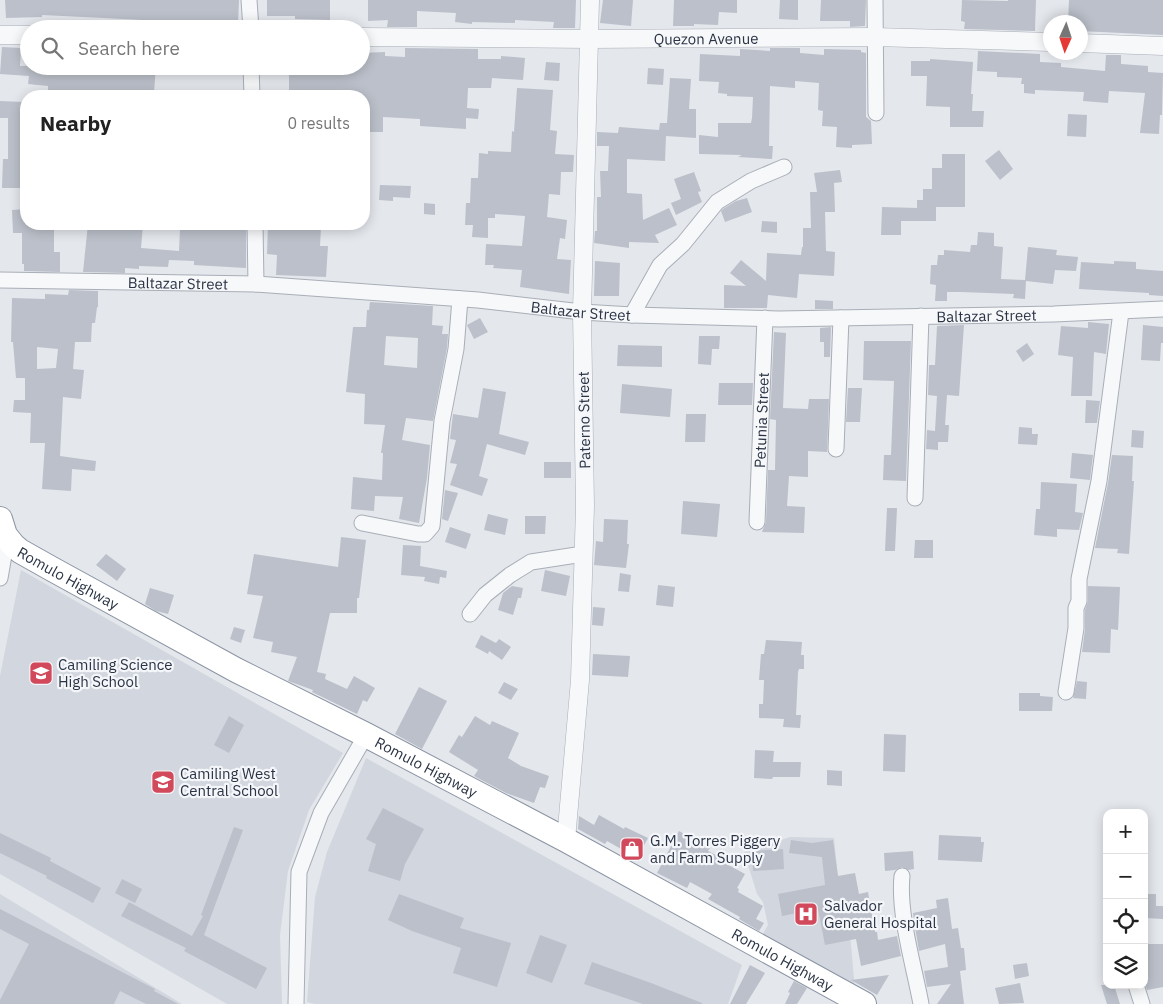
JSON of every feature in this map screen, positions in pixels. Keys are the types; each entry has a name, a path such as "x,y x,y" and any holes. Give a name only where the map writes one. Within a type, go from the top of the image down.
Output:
{"highway":[{"name":"Romulo Highway","path":"2,528 20,551 70,579 236,670 366,735 566,840 864,1004"}],"street":[{"path":"249,0 250,20"},
{"name":"Paterno Street","path":"566,840 580,680 585,506 582,312 590,0"},
{"path":"875,0 876,113"},
{"path":"0,34 20,35"},
{"name":"Quezon Avenue","path":"370,37 590,39 874,37 1043,42"},
{"path":"1088,43 1163,46"},
{"path":"252,75 252,90"},
{"path":"632,315 660,265 683,244 717,202 751,181 784,167"},
{"path":"255,230 256,284"},
{"name":"Baltazar Street","path":"0,280 256,284 460,299 582,312 632,315 841,318 1121,312 1163,309"},
{"path":"362,523 418,534 425,534 432,526 442,422 456,349 460,299"},
{"path":"1066,692 1076,628 1076,608 1079,602 1079,579 1099,481 1121,312"},
{"path":"915,498 922,316"},
{"name":"Petunia Street","path":"757,522 765,318"},
{"path":"836,448 841,318"},
{"path":"0,578 2,528"},
{"path":"470,614 485,595 510,575 531,562 583,554"},
{"path":"296,1004 299,872 321,813 366,735"},
{"path":"902,876 900,887 904,916 921,1004"},
{"path":"1137,989 1142,1004"}],"shaded area":[{"name":"Camiling West Central School","path":"21,570 343,753 309,810 288,871 280,935 282,1004 227,1004 0,874 0,676"},
{"path":"366,758 742,965 728,1004 315,1004 307,1002 315,897 327,852"},
{"name":"Salvador General Hospital","path":"790,837 834,838 838,877 850,934 855,990 760,939 768,925 763,902 757,894 744,852"},
{"path":"0,894 182,1004 0,1004"}],"building":[{"path":"5,0 239,0 238,20 141,20 42,15 42,17 6,18"},
{"path":"267,0 330,0 330,20 295,19 295,16 267,16"},
{"path":"368,0 576,0 575,28 553,28 554,22 515,20 515,23 472,22 472,24 455,22 456,13 417,11 417,27 387,27 388,20 368,20"},
{"path":"603,0 633,0 631,26 600,23"},
{"path":"674,0 737,0 737,13 719,12 718,25 694,24 694,26 673,26"},
{"path":"780,0 798,0 798,20 779,19"},
{"path":"821,0 866,0 865,26 850,27 850,21 820,21"},
{"path":"962,0 1036,0 1035,31 964,29 965,22 961,21"},
{"path":"1069,0 1163,0 1163,35 1088,31 1088,15 1068,15"},
{"path":"2,47 20,48 20,75 155,75 154,90 48,90 48,86 28,84 29,76 0,74"},
{"path":"405,48 478,49 478,59 501,59 501,56 525,58 523,80 492,78 491,88 468,88 467,108 479,109 478,119 466,118 466,129 420,126 420,119 383,117 383,132 370,132 370,90 289,90 289,75 370,75 370,53 385,52 385,56 405,57"},
{"path":"770,48 800,48 800,53 824,55 824,49 861,50 861,52 866,53 866,117 871,121 872,144 852,145 852,148 836,147 837,127 822,126 823,111 818,110 819,83 795,81 795,88 770,86 769,146 773,146 772,159 738,157 742,155 699,154 699,135 718,137 718,123 751,123 753,97 727,96 727,94 718,93 719,82 699,81 700,54 740,56 740,49 770,51"},
{"path":"978,51 1040,54 1040,62 1061,63 1061,67 1105,71 1106,55 1121,55 1121,64 1148,66 1148,72 1163,73 1162,115 1160,115 1159,134 1140,133 1145,93 1109,91 1108,103 1083,101 1084,92 1035,90 1035,94 1024,93 1024,84 1021,84 1022,78 997,77 997,72 977,71"},
{"path":"930,59 973,62 972,111 984,111 983,127 950,127 950,107 926,106 927,76 911,76 911,61 930,61"},
{"path":"546,62 560,63 559,81 544,80"},
{"path":"648,68 664,69 663,85 647,84"},
{"path":"670,78 691,79 689,109 696,109 696,138 666,136 665,161 627,159 627,193 642,194 643,220 669,208 677,225 655,235 659,243 629,242 629,248 594,243 595,231 597,231 597,197 601,197 600,171 608,171 609,146 597,146 597,132 618,133 619,127 659,130 660,123 667,123"},
{"path":"517,88 553,90 550,130 557,131 555,154 574,155 573,172 561,172 560,195 549,194 547,217 567,220 565,239 560,238 557,259 571,260 569,294 520,287 522,270 493,268 494,265 485,265 486,244 522,246 525,216 495,214 495,218 488,218 488,238 472,237 473,225 465,225 466,203 470,203 471,178 478,178 479,153 488,154 488,151 511,152"},
{"path":"0,101 20,102 20,188 2,188 3,159 8,159 8,118 0,118"},
{"path":"1068,114 1087,115 1086,137 1067,136"},
{"path":"999,150 1013,169 1000,180 985,161"},
{"path":"942,154 965,154 965,207 936,207 936,221 901,221 901,235 881,235 882,207 917,208 917,200 923,200 923,189 932,189 932,168 942,168"},
{"path":"840,170 842,182 834,183 835,212 825,212 826,251 835,252 834,276 799,274 797,298 768,295 767,308 724,308 724,285 746,286 730,273 741,260 766,281 767,253 801,255 803,228 811,228 810,192 817,192 814,173"},
{"path":"694,172 701,191 698,192 702,202 676,215 671,203 681,199 674,179"},
{"path":"380,185 411,186 410,198 393,197 393,201 379,200"},
{"path":"747,198 752,212 725,222 721,211 736,201"},
{"path":"424,203 435,204 435,215 424,214"},
{"path":"20,209 20,230 54,230 54,252 60,252 60,272 24,271 24,264 22,264 22,233 13,233 12,210"},
{"path":"762,221 777,222 777,233 761,232"},
{"path":"87,230 142,230 141,248 179,251 180,230 246,230 246,268 194,265 194,261 169,260 168,267 139,266 139,269 125,268 125,273 83,272"},
{"path":"268,230 321,230 320,246 328,246 326,277 276,275 277,255 267,254"},
{"path":"978,232 994,233 994,246 1003,247 1001,279 1025,280 1028,247 1057,250 1056,255 1078,257 1076,271 1055,270 1053,284 1026,281 1025,299 1013,298 1014,294 947,292 947,301 935,301 936,285 930,284 931,265 937,265 938,255 944,255 944,250 970,252 971,245 977,245"},
{"path":"595,261 620,263 619,296 594,296"},
{"path":"1114,261 1136,262 1136,269 1163,271 1163,296 1149,295 1149,293 1079,289 1081,262 1114,264"},
{"path":"69,290 98,291 98,307 95,323 92,323 91,342 75,342 73,369 84,370 81,399 63,397 60,456 96,461 95,471 72,469 71,491 42,489 45,443 30,443 31,413 13,412 14,400 25,400 25,378 16,378 13,342 11,342 12,298 45,299 45,294 68,295","holes":["37,347 58,349 56,368 37,369"]},
{"path":"815,300 833,301 833,309 815,309"},
{"path":"370,302 433,306 432,325 443,326 442,334 448,334 433,421 406,418 402,440 430,445 427,478 419,523 399,519 403,497 375,496 374,511 351,509 353,477 382,480 383,453 381,453 385,425 364,424 365,394 346,392 353,327 366,327 367,310 369,310","holes":["386,336 418,338 417,368 384,365"]},
{"path":"480,318 488,332 474,339 467,325"},
{"path":"1088,322 1109,324 1106,354 1094,352 1092,396 1071,396 1073,357 1058,355 1061,326 1088,328"},
{"path":"964,325 959,396 947,395 945,425 949,425 948,442 938,442 938,450 926,449 927,430 935,431 937,396 928,395 929,365 935,365 937,326"},
{"path":"1143,325 1163,327 1160,361 1141,360"},
{"path":"831,327 830,357 824,357 824,342 820,342 820,328"},
{"path":"774,332 786,333 783,408 808,409 809,399 829,399 827,452 808,451 808,477 789,476 787,506 805,507 804,533 762,532 766,522 768,470 775,470 776,420 770,419"},
{"path":"699,336 720,336 719,349 712,349 711,365 698,364"},
{"path":"864,341 911,341 906,481 883,480 884,455 891,455 894,381 863,380"},
{"path":"1027,343 1034,354 1023,362 1016,351"},
{"path":"618,345 662,346 662,367 617,366"},
{"path":"719,383 753,383 752,405 718,405"},
{"path":"622,384 672,389 670,417 620,413"},
{"path":"483,388 506,392 499,434 529,442 525,455 487,444 479,476 488,479 482,496 450,485 457,464 450,463 456,440 450,439 453,414 478,418"},
{"path":"848,388 862,388 860,422 846,422"},
{"path":"1086,400 1100,401 1097,423 1085,423"},
{"path":"686,414 706,414 705,442 685,442"},
{"path":"1019,427 1032,428 1032,434 1038,434 1037,445 1018,444"},
{"path":"1132,430 1144,431 1143,448 1131,447"},
{"path":"1072,453 1093,455 1090,480 1070,478"},
{"path":"1112,455 1133,456 1132,481 1134,481 1129,554 1117,553 1118,549 1095,548"},
{"path":"544,462 571,462 571,478 544,478"},
{"path":"1041,482 1077,484 1075,512 1083,513 1079,530 1057,529 1057,537 1034,535 1036,509 1040,509"},
{"path":"445,490 458,493 448,521 442,519"},
{"path":"683,501 720,504 717,537 681,534"},
{"path":"887,508 897,508 895,551 885,551"},
{"path":"488,514 508,519 505,535 484,530"},
{"path":"525,516 546,516 545,534 525,534"},
{"path":"604,519 628,520 627,544 629,544 626,568 594,565 596,541 603,542"},
{"path":"450,527 471,534 466,549 445,542"},
{"path":"341,537 366,540 359,598 357,598 357,613 330,613 317,672 326,674 325,679 347,689 354,676 375,688 367,702 363,700 357,714 312,692 313,690 288,681 297,657 271,652 273,642 253,638 263,596 247,594 254,554 338,567"},
{"path":"915,540 933,540 933,558 914,558"},
{"path":"403,545 421,546 420,566 447,571 446,578 440,577 439,584 424,581 425,577 401,575"},
{"path":"106,554 126,569 117,581 96,565"},
{"path":"545,570 570,576 566,596 541,591"},
{"path":"620,573 631,575 629,592 618,591"},
{"path":"658,585 675,587 673,607 656,605"},
{"path":"512,586 523,588 521,598 518,598 513,615 498,610 503,593"},
{"path":"1088,586 1120,587 1118,630 1111,629 1110,653 1082,652"},
{"path":"150,588 174,595 168,614 156,611 145,604"},
{"path":"593,607 605,608 603,626 592,625"},
{"path":"234,627 245,630 241,643 230,639"},
{"path":"481,635 496,643 499,639 511,647 502,660 489,651 488,654 475,647"},
{"path":"766,640 802,642 801,655 804,655 804,669 799,669 798,672 796,715 801,715 800,728 783,727 784,719 759,718 759,704 763,704 764,680 759,680 761,654 764,654"},
{"path":"593,654 630,656 628,677 592,675"},
{"path":"1077,681 1087,682 1086,699 1073,698"},
{"path":"504,682 518,689 511,700 498,693"},
{"path":"419,687 447,701 422,749 395,734"},
{"path":"1019,693 1040,693 1040,696 1053,697 1052,711 1019,711"},
{"path":"229,716 244,725 229,753 214,745"},
{"path":"475,716 490,725 492,721 519,733 508,758 521,766 549,776 545,788 540,787 534,803 506,793 474,776 478,770 449,752 459,735 462,737"},
{"path":"884,734 906,735 905,772 883,771"},
{"path":"755,750 774,751 773,762 801,762 800,777 754,778"},
{"path":"827,770 842,771 842,786 827,785"},
{"path":"383,808 424,829 405,864 400,881 368,871 376,844 366,839"},
{"path":"599,815 624,829 625,827 648,838 637,858 607,841 605,844 578,829 579,816 594,825"},
{"path":"234,827 243,830 204,935 267,968 256,989 184,951 186,948 121,916 129,902 192,936 203,916 201,915"},
{"path":"679,831 710,848 708,851 724,859 723,862 745,874 737,888 739,889 738,892 763,906 756,919 764,923 759,931 739,919 740,917 708,899 712,894 690,882 687,888 657,873"},
{"path":"0,833 51,858 50,861 101,888 93,903 46,878 47,876 0,853"},
{"path":"939,835 981,837 981,842 984,842 982,862 938,860"},
{"path":"791,840 812,843 833,840 838,876 855,873 859,894 868,892 878,940 897,936 901,956 861,966 856,939 825,945 818,909 782,916 778,894 825,885 822,857 789,853"},
{"path":"783,849 784,869 753,871 752,851"},
{"path":"913,851 914,869 908,870 902,867 885,871 884,853"},
{"path":"122,879 142,889 135,903 115,893"},
{"path":"399,894 464,918 460,928 511,943 497,987 453,973 461,948 412,931 388,920"},
{"path":"1148,894 1156,894 1156,906 1163,906 1163,919 1148,918"},
{"path":"948,898 952,929 958,928 961,948 964,948 966,970 960,971 964,1004 937,1004 951,984 927,987 924,971 948,967 945,944 919,951 914,921 913,913 937,908 936,900"},
{"path":"0,909 155,989 154,991 178,1004 146,1004 120,991 114,1004 0,1004 0,1000 29,944 0,929"},
{"path":"540,935 567,945 552,983 526,973"},
{"path":"1148,944 1163,944 1163,987 1147,990"},
{"path":"592,962 702,1004 643,1004 584,984"},
{"path":"1027,963 1029,976 1015,979 1013,965"},
{"path":"750,965 765,973 746,1004 730,1004"},
{"path":"889,975 877,995 851,980"},
{"path":"794,981 807,988 797,1004 785,1004 790,993 788,992"},
{"path":"1020,983 1024,1003 999,1004 995,988"},
{"path":"1101,985 1103,985 1103,989 1115,989 1120,1004 1107,1004"}],"place":[{"name":"Camiling Science High School","path":"41,673"},
{"name":"Camiling West Central School","path":"163,782"},
{"name":"G.M. Torres Piggery and Farm Supply","path":"632,849"},
{"name":"Salvador General Hospital","path":"806,914"}]}
